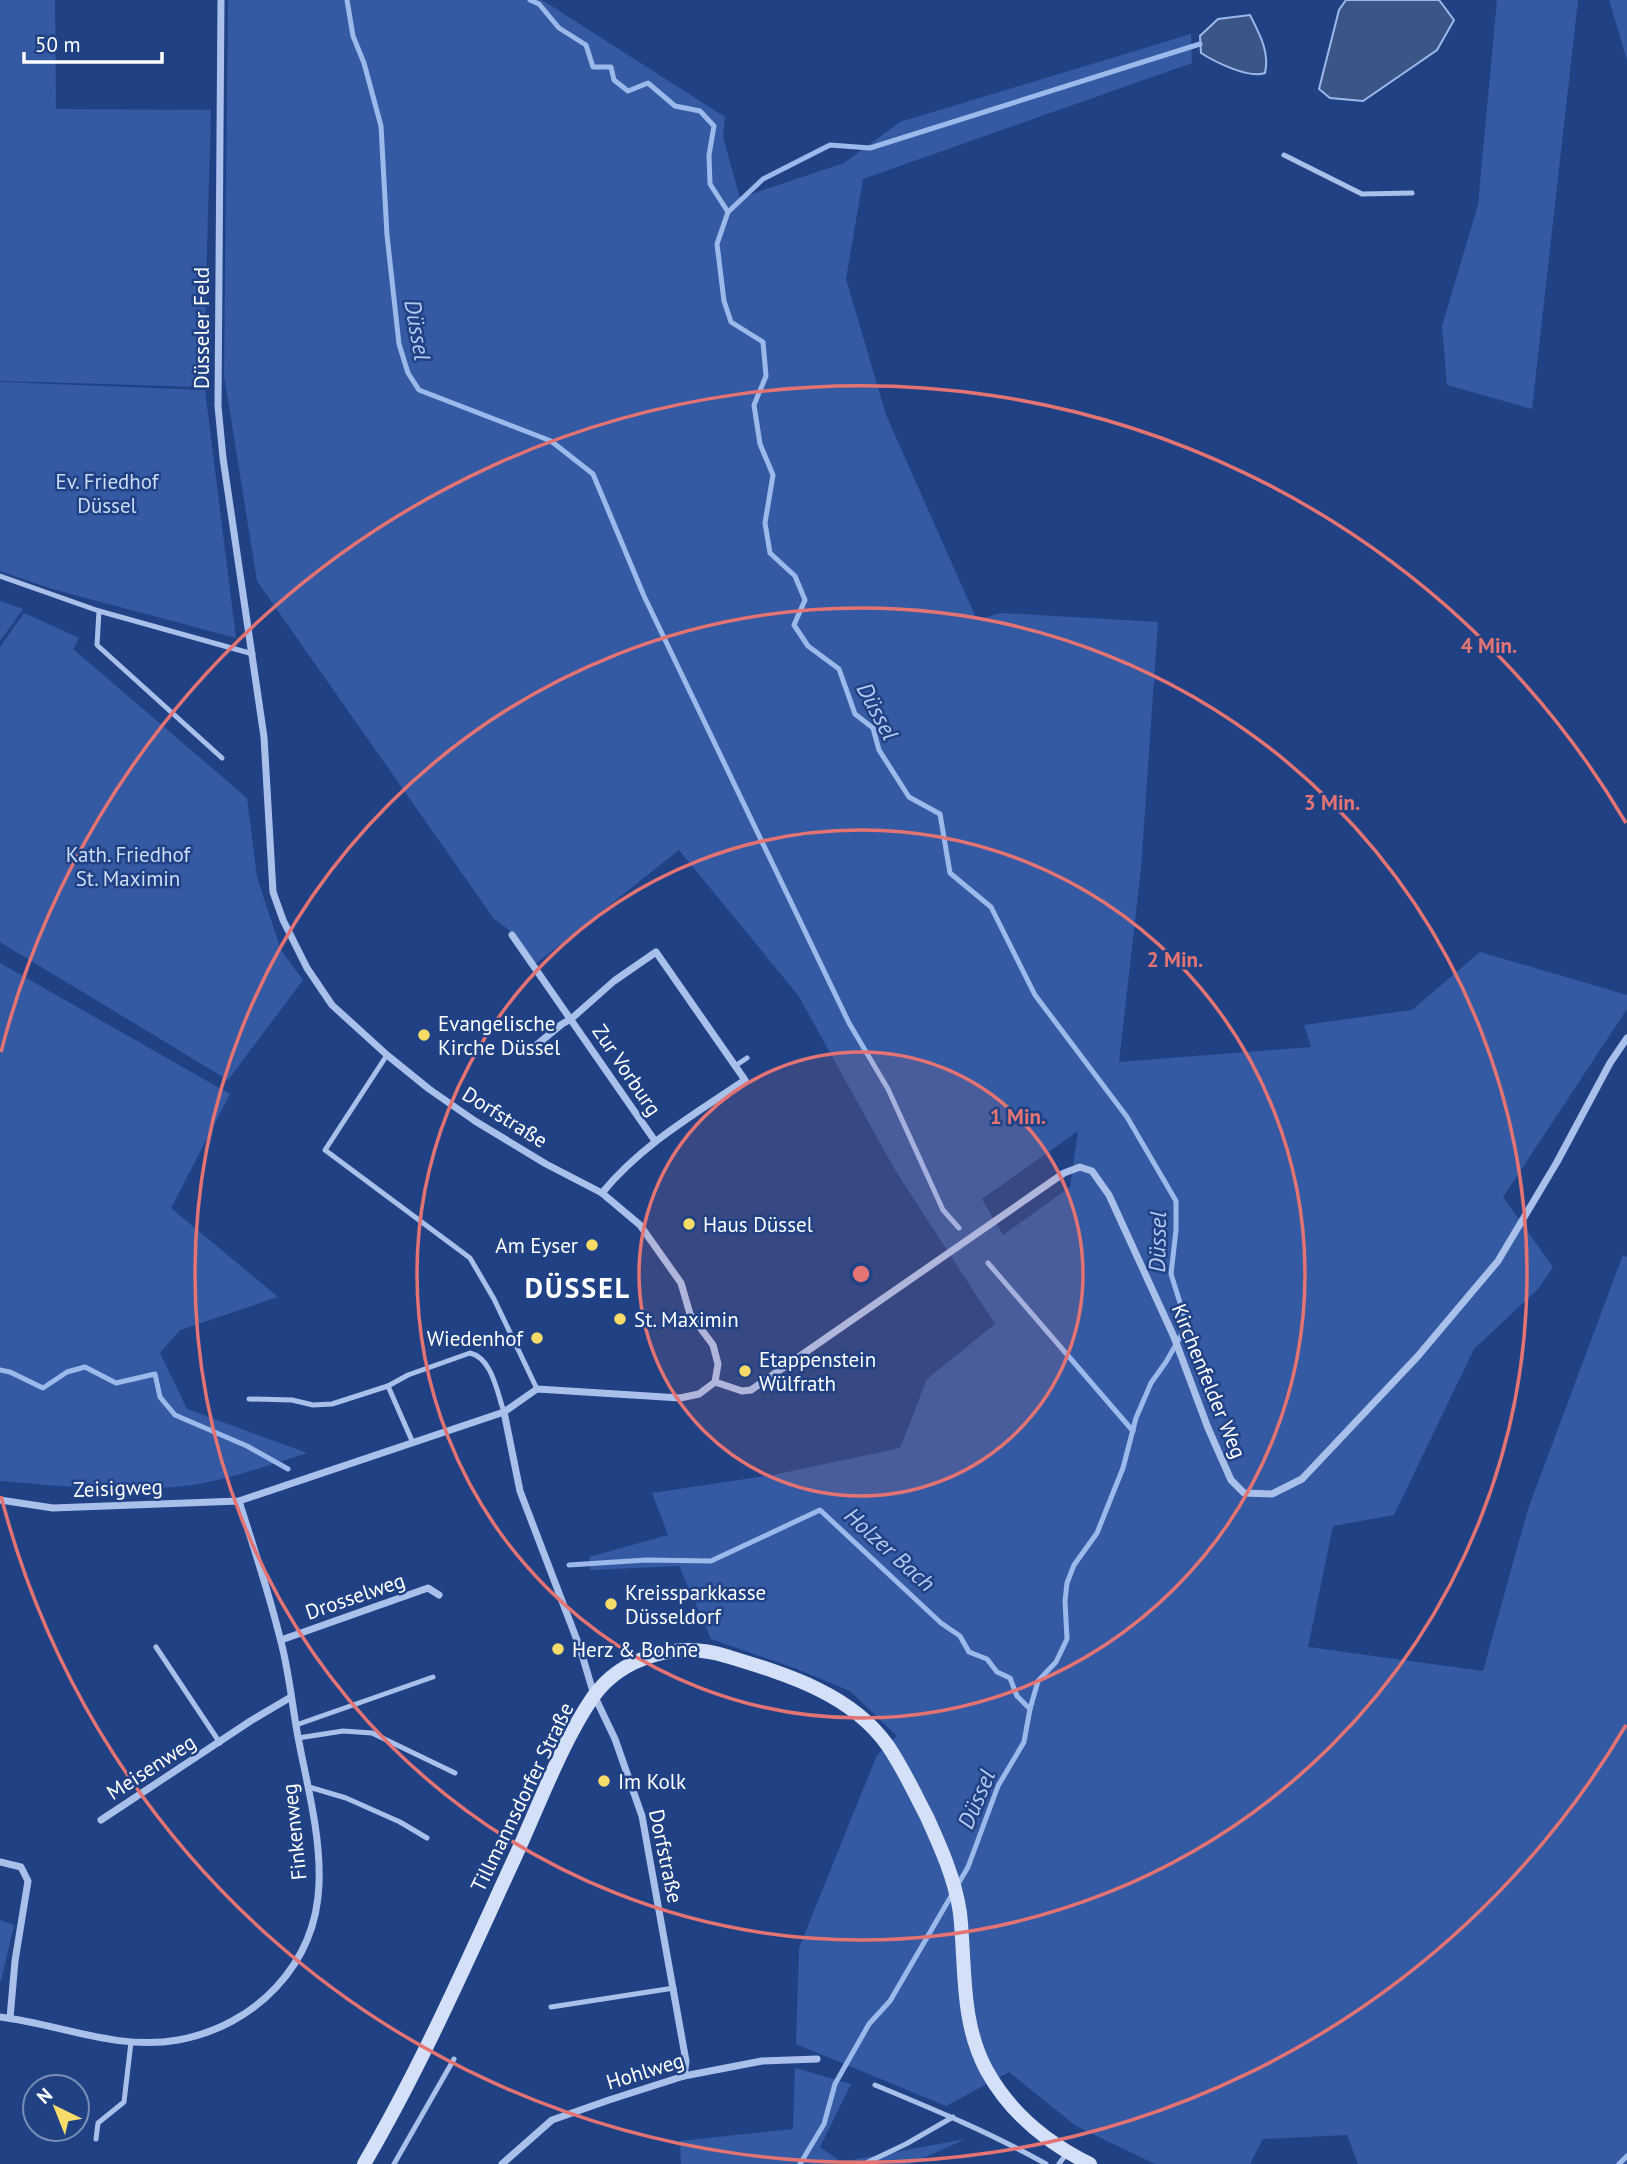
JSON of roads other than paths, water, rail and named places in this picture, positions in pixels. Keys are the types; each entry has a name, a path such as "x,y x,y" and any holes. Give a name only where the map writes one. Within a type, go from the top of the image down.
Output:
{"main road":[{"name":"Tillmannsdorfer Straße","path":"364,2164 385,2128 456,1986 569,1739 594,1695 626,1666 654,1654 685,1650 720,1654 786,1675 835,1697 862,1718 887,1745 945,1856 959,1910 968,2019 975,2045 987,2072 1007,2102 1063,2159 1090,2164"}],"street":[{"name":"Düsseler Feld","path":"221,0 218,406 223,458 253,654"},
{"name":"Dorfstraße","path":"253,654 264,737 273,892 283,920 307,968 332,1005 387,1055 475,1121 546,1164 602,1193 640,1225 681,1283 690,1314 713,1345 718,1364 715,1381"},
{"name":"Zur Vorburg","path":"512,935 655,1141"},
{"name":"Zur Vorburg","path":"528,1052 614,981 656,952 735,1066"},
{"name":"Kirchenfelder Weg","path":"715,1381 741,1391 751,1390 1064,1173 1080,1167 1092,1171 1109,1195 1174,1337 1208,1428 1231,1480 1244,1493 1272,1494 1302,1479 1418,1356 1498,1261 1557,1162 1610,1063 1627,1038"},
{"path":"602,1193 655,1141 745,1080 735,1066"},
{"path":"239,1501 504,1412 537,1389 680,1398 699,1394 715,1381"},
{"name":"Dorfstraße","path":"504,1412 520,1491 580,1648 594,1695 615,1739 642,1816 686,2061 684,2076"},
{"name":"Zeisigweg","path":"0,1500 53,1508 239,1501"},
{"name":"Finkenweg","path":"0,2017 131,2042 178,2040 208,2032 255,2008 284,1980 305,1942 316,1911 319,1885 309,1787 281,1640 239,1501"},
{"name":"Drosselweg","path":"281,1640 428,1588 439,1595"},
{"name":"Meisenweg","path":"101,1820 291,1697"},
{"path":"0,1862 21,1867 28,1881 15,1961 10,2018"},
{"name":"Hohlweg","path":"502,2164 552,2120 684,2076 762,2061 817,2059"}],"lane":[{"path":"1284,155 1362,194 1412,193"},
{"path":"0,576 99,611 253,654"},
{"path":"99,611 97,645 222,758"},
{"path":"387,1055 325,1150 471,1258 537,1389"},
{"path":"735,1066 747,1058"},
{"path":"249,1399 313,1405 332,1404 388,1386 408,1375 470,1353 478,1355 486,1362 504,1412"},
{"path":"388,1386 413,1443"},
{"name":"Meisenweg","path":"156,1647 220,1742"},
{"path":"296,1725 433,1677"},
{"path":"298,1738 343,1731 372,1733 455,1773"},
{"path":"309,1787 346,1798 400,1822 427,1838"},
{"path":"551,2007 674,1988"},
{"path":"96,2140 98,2123 124,2102 131,2042"},
{"path":"394,2164 454,2059"},
{"path":"876,2085 953,2117 1045,2164"},
{"path":"864,2164 953,2117"}],"waterway":[{"name":"Düssel","path":"347,0 353,36 364,63 381,126 387,235 399,344 408,373 419,390 551,441 593,474 644,596 849,1023 888,1089 943,1210 959,1228"},
{"name":"Düssel","path":"530,0 539,4 559,28 586,45 593,67 611,67 614,80 628,91 648,83 675,106 700,111 714,126 709,155 710,184 728,212 717,244 724,301 731,322 763,342 766,376 754,405 760,444 773,475 765,523 770,553 795,576 805,600 794,625 808,646 839,669 855,714 873,728 879,750 909,797 940,814 950,873 991,907 1035,995 1127,1117 1176,1201 1171,1274 1187,1325 1151,1383 1136,1418 1123,1468 1097,1533 1074,1565 1067,1583 1067,1639 1056,1662 1038,1681 1024,1742 998,1786 968,1867 890,2001 869,2024 835,2084 824,2124 800,2164"},
{"path":"728,212 763,179 830,145 870,148 1200,44"},
{"name":"Düssel","path":"988,1263 1133,1431"},
{"name":"Holzer Bach","path":"0,1370 43,1388 67,1372 85,1367 116,1383 155,1374 160,1397 175,1415 247,1446 288,1469"},
{"name":"Holzer Bach","path":"569,1565 646,1560 711,1561 820,1510 941,1623 960,1636 969,1652 987,1659 997,1672 1010,1678 1017,1696 1030,1709"},
{"path":"1619,2164 1627,2156"}],"place":[{"name":"Evangelische Kirche Düssel","path":"424,1035"},
{"name":"Haus Düssel","path":"689,1224"},
{"name":"Am Eyser","path":"592,1245"},
{"name":"St. Maximin","path":"620,1319"},
{"name":"Wiedenhof","path":"537,1338"},
{"name":"Etappenstein Wülfrath","path":"745,1371"},
{"name":"Kreissparkkasse Düsseldorf","path":"611,1604"},
{"name":"Herz & Bohne","path":"558,1649"},
{"name":"Im Kolk","path":"604,1781"}],"district":[{"name":"DÜSSEL","path":"578,1287"}],"park label":[{"name":"Ev. Friedhof Düssel","path":"107,493"},
{"name":"Kath. Friedhof St. Maximin","path":"128,866"}]}
